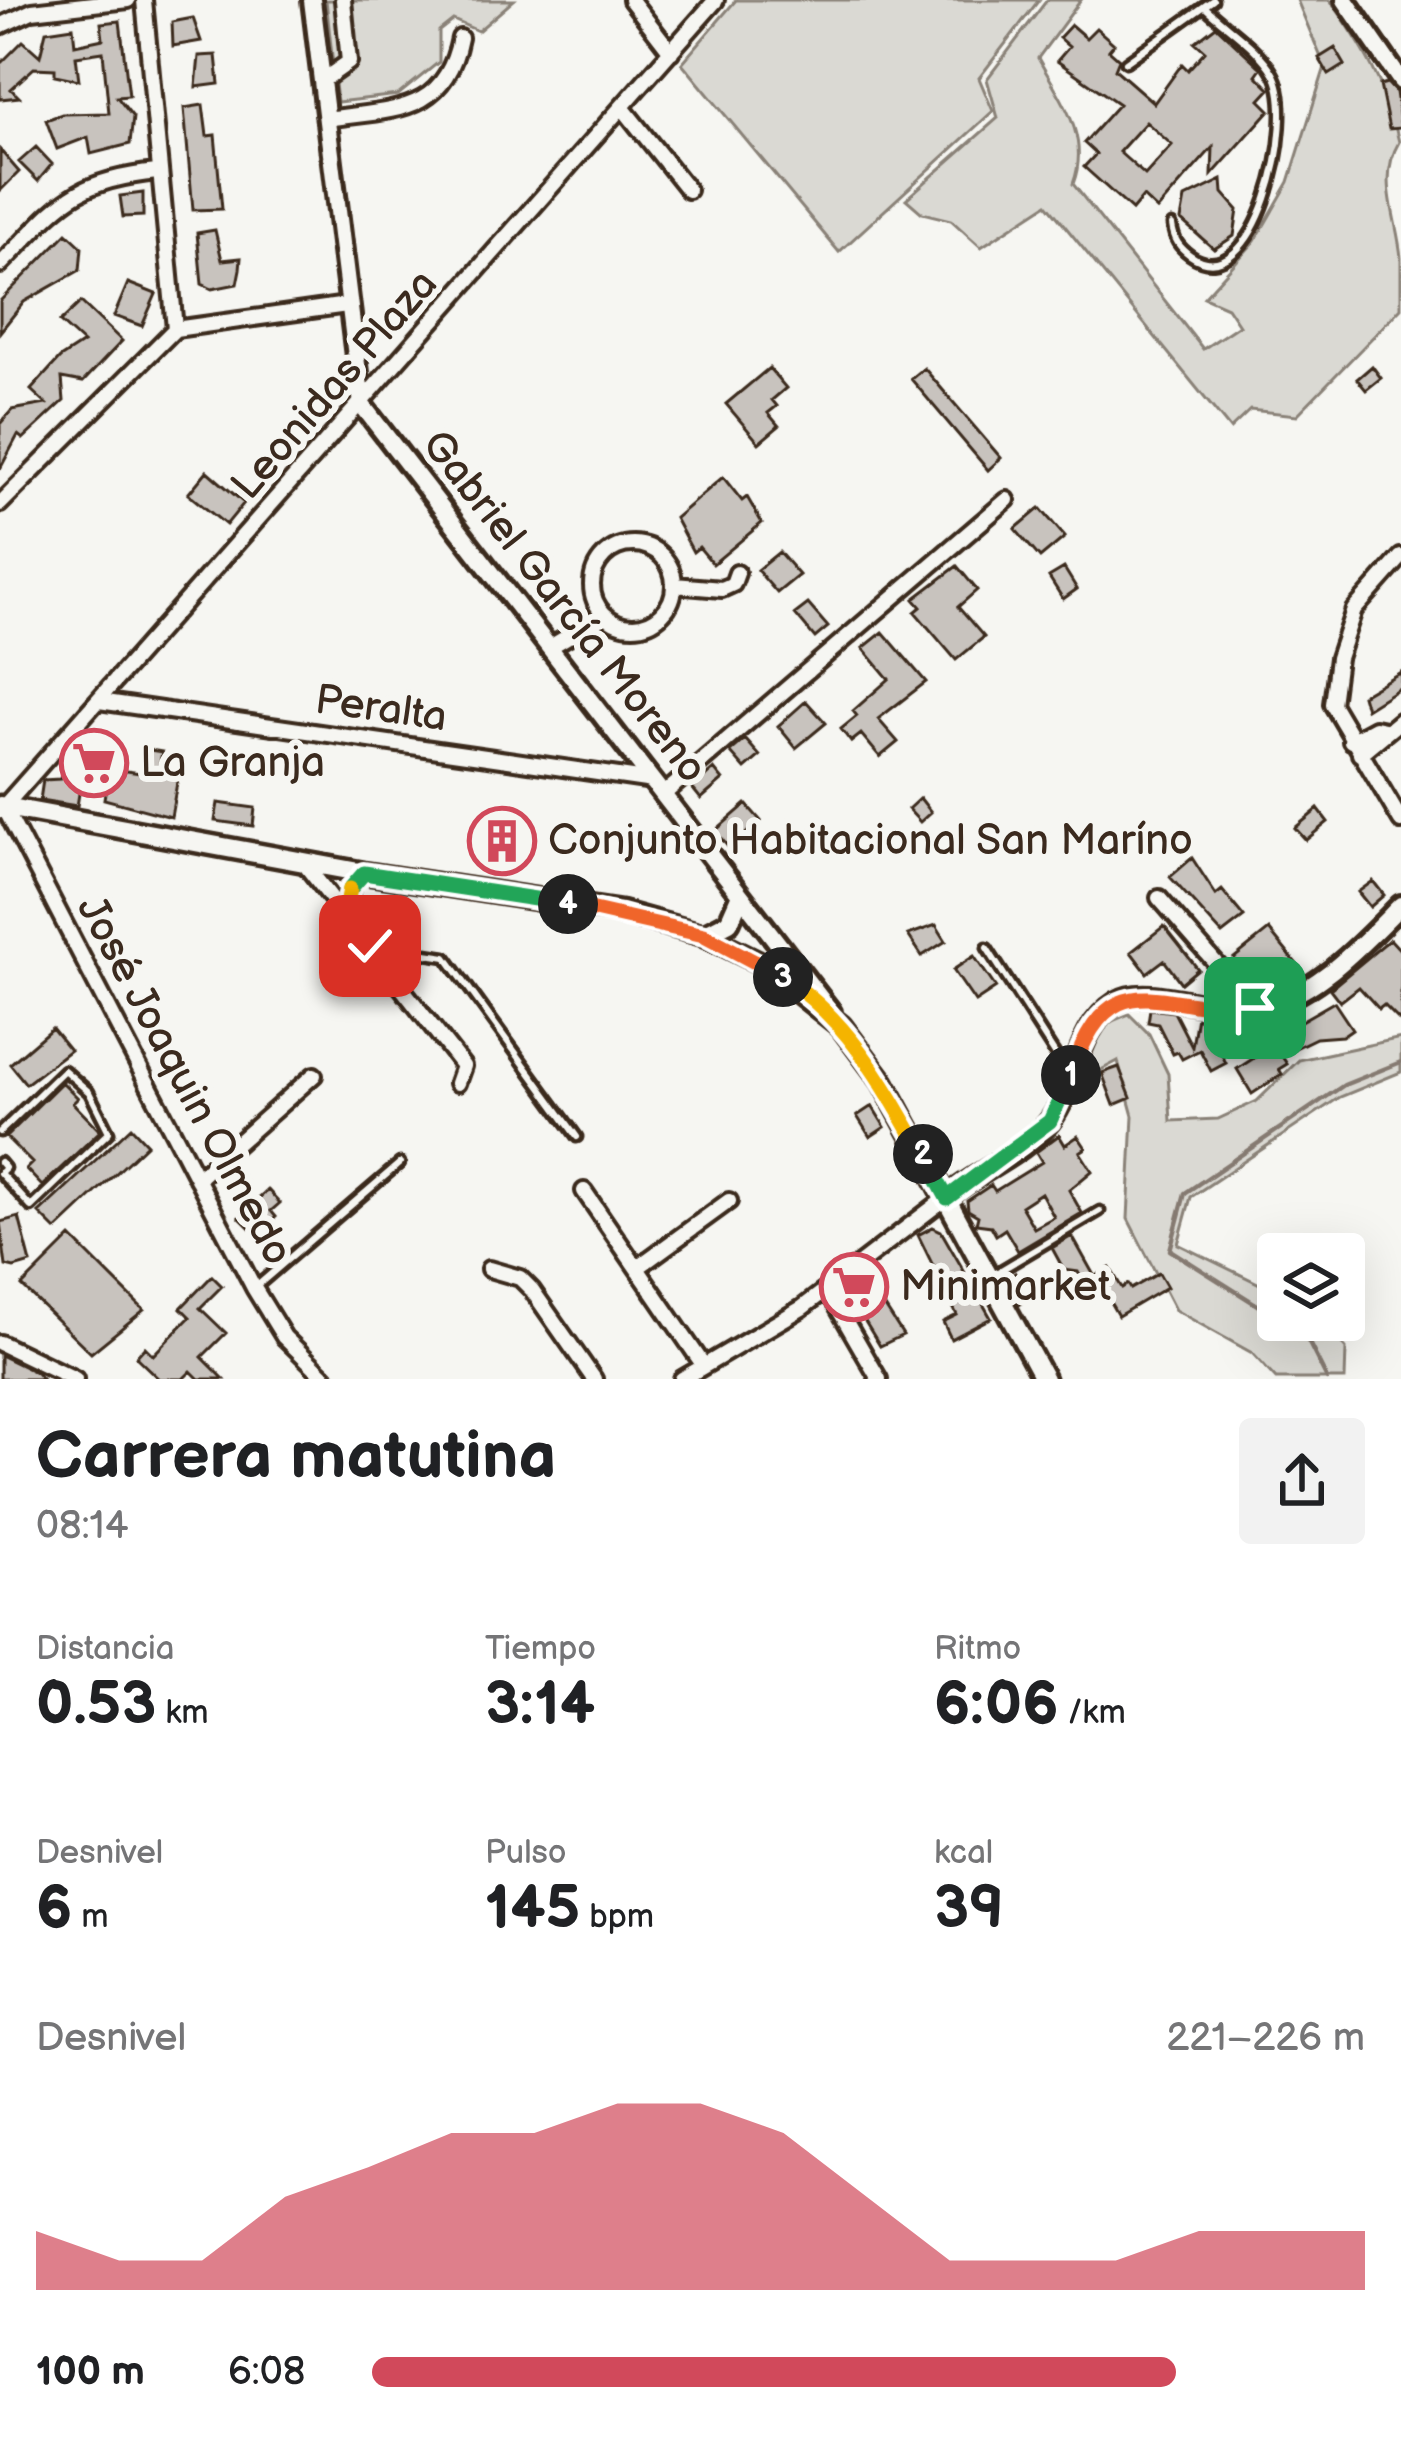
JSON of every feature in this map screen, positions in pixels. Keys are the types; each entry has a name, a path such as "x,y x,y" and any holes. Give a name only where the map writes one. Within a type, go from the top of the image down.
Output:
{"main road":[{"path":"1,806 72,813 364,873 621,912 704,935 764,964 841,1026"},
{"path":"704,935 729,922 740,897"},
{"name":"Gabriel García Moreno","path":"841,1026 883,1082 1044,1379"}],"street":[{"path":"0,26 32,11 128,0"},
{"path":"144,0 175,328"},
{"name":"Gabriel García Moreno","path":"312,0 362,405 841,1026"},
{"path":"322,81 349,62 344,0"},
{"path":"631,0 671,52"},
{"name":"Leonidas Plaza","path":"1,806 61,750 99,701 716,0"},
{"path":"1345,0 1401,81"},
{"path":"327,119 413,106 432,94 454,65 460,38"},
{"path":"622,107 688,190"},
{"path":"0,265 76,189 107,177 158,172"},
{"path":"0,504 175,328 347,305"},
{"path":"659,788 1007,500"},
{"path":"639,544 652,548 672,570 674,585 667,608 644,625 616,623 604,615 592,588 600,560 610,550 639,544"},
{"path":"1401,557 1354,610 1337,658 1333,704 1401,821"},
{"path":"674,585 722,589 733,584 737,572"},
{"path":"550,647 604,615"},
{"name":"Peralta","path":"99,701 659,788"},
{"path":"1356,747 1401,720"},
{"name":"José Joaquin Olmedo","path":"1,806 254,1288 284,1337 327,1379"},
{"path":"301,860 463,1066 458,1083"},
{"path":"349,919 345,906 351,887 364,873"},
{"path":"1159,898 1255,1008"},
{"path":"682,1379 826,1289 1050,1121 1080,1047 1118,1001 1144,995 1226,1010 1255,1008 1304,990 1401,905"},
{"path":"197,1179 314,1075"},
{"path":"584,1191 704,1366"},
{"path":"637,1268 729,1201"},
{"path":"489,1269 520,1278 532,1290 594,1379"},
{"path":"826,1289 879,1379"},
{"path":"0,1343 75,1379"}],"lane":[{"path":"1126,62 1214,0"},
{"path":"1172,225 1184,250 1198,261 1221,262 1240,248 1256,221 1280,152 1284,118 1277,80 1206,8"},
{"path":"370,946 446,957 577,1136"},
{"path":"987,948 1070,1077"},
{"path":"0,1132 64,1070 88,1093 109,1132 31,1207 0,1173 5,1168 0,1162"},
{"path":"254,1288 400,1163"},
{"path":"988,1278 1100,1211"}],"shaded area":[{"path":"326,0 514,0 478,31 453,20 439,31 439,62 398,95 337,102"},
{"path":"736,0 1039,0 979,78 993,111 839,252 682,63"},
{"path":"1047,0 1081,0 1038,58 1076,134 1078,167 1073,184 1203,349 1239,325 1227,307 1204,297 1255,241 1289,182 1325,67 1297,0 1330,0 1363,51 1381,85 1399,142 1389,185 1401,258 1401,308 1297,415 1250,410 1230,429 1047,204 981,247 951,220 922,213 906,199 998,118 987,79"},
{"path":"1129,1014 1149,1034 1168,1074 1171,1121 1218,1119 1257,1101 1299,1060 1401,1038 1401,1072 1340,1097 1191,1197 1178,1244 1257,1283 1257,1341 1339,1341 1346,1349 1345,1379 1276,1379 1252,1353 1175,1310 1128,1219 1133,1116 1118,1061 1099,1071 1087,1060 1105,1024"}],"building":[{"path":"193,18 201,41 173,46 172,22"},
{"path":"120,21 129,96 117,97 133,117 130,144 91,154 88,137 57,149 46,120 62,114 109,113 103,52 76,56 79,80 55,75 55,69 34,68 11,89 19,97 0,99 0,64 23,41 40,56 46,31 73,27 75,45 103,39 101,23"},
{"path":"1071,25 1086,38 1096,28 1114,44 1109,50 1119,59 1115,69 1154,103 1182,64 1188,70 1205,51 1195,42 1216,26 1261,68 1256,75 1270,89 1260,100 1270,110 1212,175 1213,147 1157,210 1143,197 1132,210 1084,167 1096,154 1084,143 1119,104 1057,61 1069,47 1059,38","holes":["1146,122 1172,145 1145,175 1119,152"]},
{"path":"1335,48 1345,65 1329,75 1319,58"},
{"path":"216,55 219,84 196,87 199,56"},
{"path":"1387,83 1396,92 1401,128 1389,129 1380,85"},
{"path":"203,105 207,136 215,135 222,209 193,210 184,108"},
{"path":"36,147 52,164 38,181 19,162"},
{"path":"0,150 19,172 0,191"},
{"path":"1222,180 1223,193 1238,210 1234,236 1214,249 1181,220 1185,198"},
{"path":"143,193 143,216 123,217 120,196"},
{"path":"215,230 222,260 241,258 237,284 212,289 202,284 197,233"},
{"path":"67,233 82,247 80,270 24,302 0,332 0,301"},
{"path":"128,283 156,294 142,326 114,316"},
{"path":"81,302 122,341 83,382 62,378 64,401 23,439 18,435 0,469 0,424 12,410 46,404 31,390 60,358 83,343 60,322"},
{"path":"1372,366 1381,378 1366,390 1357,379"},
{"path":"769,368 786,388 772,400 777,406 768,413 779,426 759,443 726,404"},
{"path":"924,368 1001,458 988,470 911,379"},
{"path":"207,471 244,503 226,525 188,494"},
{"path":"723,477 742,501 747,497 762,523 713,564 699,547 693,552 675,518"},
{"path":"1040,508 1065,537 1040,558 1015,529"},
{"path":"779,552 799,575 777,593 757,570"},
{"path":"957,566 977,590 958,607 984,637 956,660 915,612 921,607 914,599"},
{"path":"1064,568 1077,589 1063,599 1049,577"},
{"path":"808,604 828,627 815,638 795,614"},
{"path":"883,632 926,682 878,719 898,742 880,757 861,734 851,742 841,729 857,716 853,711 889,679 863,648"},
{"path":"1401,672 1401,687 1366,709 1362,695"},
{"path":"806,701 826,723 796,748 778,726"},
{"path":"745,739 760,756 745,769 730,752"},
{"path":"89,748 104,751 101,767 140,773 144,749 162,752 159,767 179,771 171,817 104,799 107,780 82,775 77,806 40,800 43,780 60,779 66,754 87,757"},
{"path":"714,769 723,780 701,799 692,788"},
{"path":"920,798 931,812 920,822 908,809"},
{"path":"218,803 255,808 253,826 215,821"},
{"path":"746,804 761,821 729,848 715,831"},
{"path":"1318,809 1328,822 1306,840 1295,828"},
{"name":"Conjunto Habitacional San Maríno","path":"488,824 521,830 516,858 483,852"},
{"path":"1192,858 1216,895 1222,890 1244,917 1222,934 1170,877"},
{"path":"1373,881 1384,895 1370,907 1358,892"},
{"path":"395,917 403,929 411,923 422,939 409,944 403,934 394,940 384,925"},
{"path":"936,925 946,941 922,956 908,935"},
{"path":"1164,926 1198,969 1181,983 1164,960 1147,973 1131,952"},
{"path":"1269,930 1300,968 1288,977 1291,982 1280,988 1274,981 1258,994 1234,958"},
{"path":"1390,939 1401,951 1401,1022 1384,1005 1379,1009 1359,987 1340,1002 1330,989"},
{"path":"974,956 996,988 975,1002 953,970"},
{"path":"1334,1002 1352,1029 1342,1036 1316,1038 1281,1055 1287,1064 1279,1069 1282,1074 1252,1094 1237,1069 1271,1047 1260,1023 1280,1015 1287,1029"},
{"path":"1150,1009 1174,1012 1192,1047 1197,1016 1257,1022 1216,1043 1226,1063 1211,1071 1200,1050 1182,1059 1178,1052 1173,1054 1158,1024 1148,1022"},
{"path":"52,1028 70,1050 26,1084 10,1064"},
{"path":"1119,1067 1131,1098 1114,1105 1102,1073"},
{"path":"62,1082 78,1098 73,1103 100,1131 42,1186 26,1169 32,1163 6,1137"},
{"path":"872,1106 885,1127 870,1137 857,1116"},
{"path":"131,1127 147,1144 56,1230 39,1213"},
{"path":"1059,1135 1065,1145 1078,1136 1086,1148 1080,1152 1092,1171 1069,1190 1082,1213 1018,1251 1005,1229 996,1235 991,1226 976,1224 978,1216 968,1210 967,1201 991,1185 995,1191 1042,1162 1036,1152","holes":["1041,1193 1054,1217 1034,1228 1021,1206"]},
{"path":"268,1190 280,1203 271,1211 276,1217 257,1235 239,1217"},
{"path":"19,1217 31,1263 14,1268 6,1266 0,1222"},
{"path":"933,1227 941,1231 991,1318 951,1339 943,1322 957,1315 918,1235"},
{"path":"1072,1236 1096,1279 1085,1285 1078,1272 1064,1270 1052,1248"},
{"path":"71,1237 144,1310 91,1353 22,1286"},
{"path":"1110,1268 1122,1288 1128,1284 1131,1289 1159,1273 1167,1287 1118,1316 1095,1276"},
{"path":"1015,1273 1029,1299 1019,1305 1005,1280"},
{"path":"212,1276 222,1286 200,1308 226,1333 202,1357 224,1379 199,1379 191,1371 183,1379 159,1379 136,1357 145,1347 153,1355 190,1317 181,1308"},
{"path":"867,1279 903,1335 880,1346 847,1292"},
{"path":"0,1355 37,1373 42,1379 0,1379"}],"waterway":[{"path":"1257,1305 1170,1250 1185,1193 1344,1085 1401,1062"},
{"path":"1308,1341 1327,1379"}],"place":[{"name":"La Granja","path":"94,763"},
{"name":"Conjunto Habitacional San Maríno","path":"502,841"},
{"name":"Minimarket","path":"854,1287"}],"route":[{"path":"370,946 345,906 351,887 364,873 621,912 734,948 791,982 841,1026 883,1082 947,1198 1050,1121 1080,1047 1118,1001 1144,995 1226,1010 1255,1008"}]}
